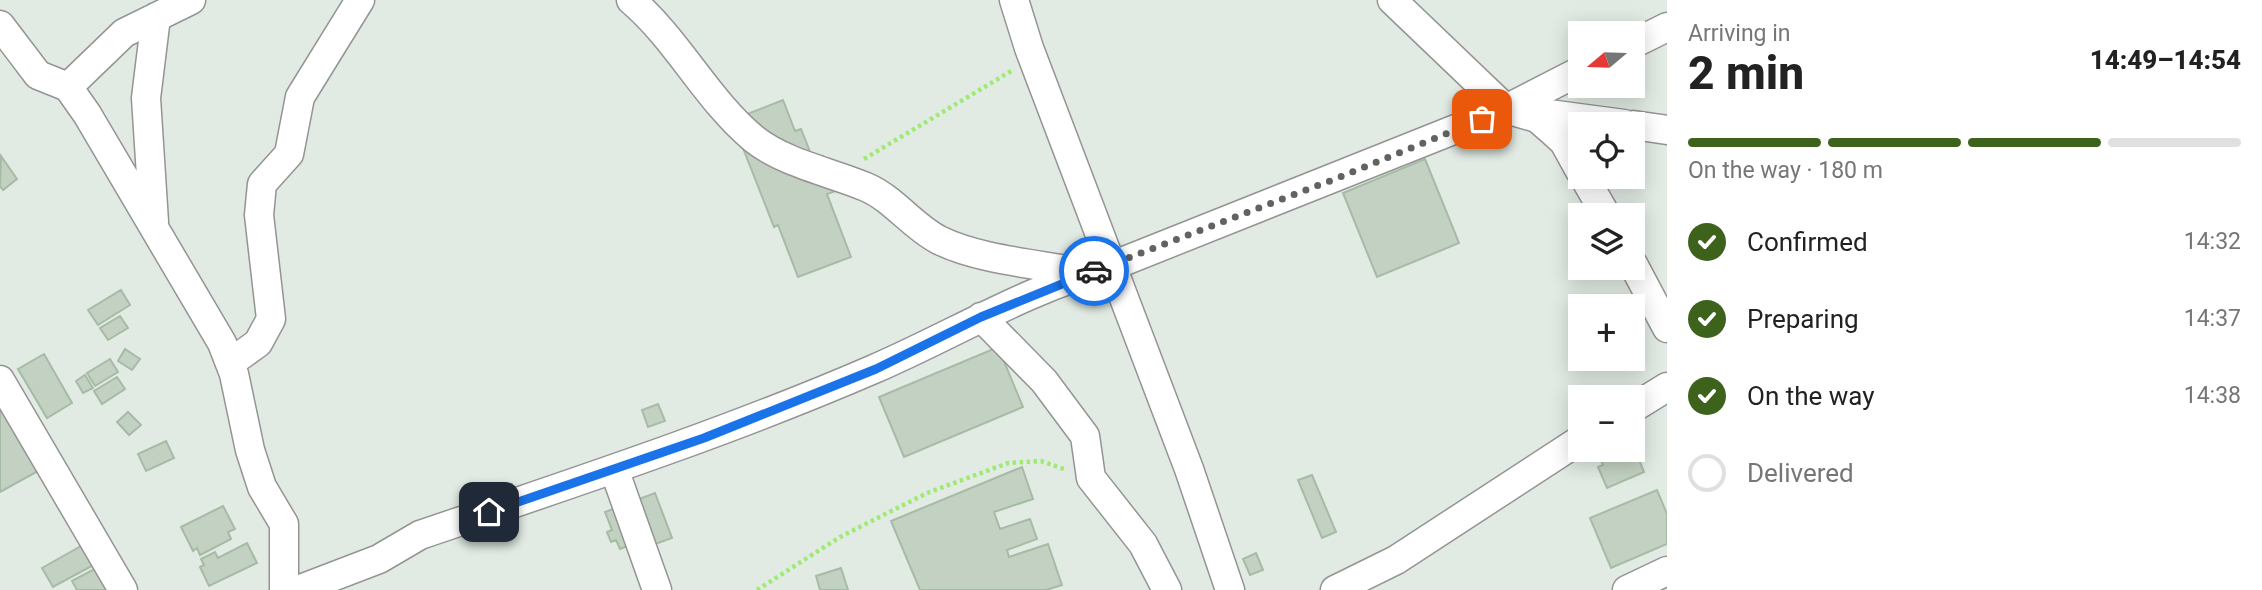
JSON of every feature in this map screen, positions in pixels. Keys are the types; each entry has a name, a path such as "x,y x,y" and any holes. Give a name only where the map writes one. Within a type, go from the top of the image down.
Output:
{"street":[{"path":"68,87 124,33 191,0"},
{"path":"230,362 258,343 271,319 259,215 262,184 289,154 300,97 360,0"},
{"path":"631,0 651,18 685,63 753,138 771,150 869,188 892,202 938,239 968,250 1084,273"},
{"path":"1014,0 1032,58 1189,469 1230,590"},
{"path":"1392,0 1506,109 1537,118 1564,142 1568,149"},
{"path":"155,229 146,99 156,17"},
{"path":"0,25 38,75 68,87 222,343 230,362 250,450 262,487 284,524 284,590"},
{"path":"1645,38 1667,27"},
{"path":"298,590 379,559 420,535 704,438 863,374 981,317 1084,273 1112,266 1506,109 1568,77"},
{"path":"1506,109 1568,117"},
{"path":"1645,127 1667,130"},
{"path":"1642,280 1667,328"},
{"path":"981,317 1044,381 1085,436 1091,478 1143,544 1167,590"},
{"path":"0,380 123,590"},
{"path":"1645,401 1667,387"},
{"path":"1335,590 1396,560 1568,448"},
{"path":"614,469 657,590"},
{"path":"1627,590 1667,572"}],"path":[{"path":"836,176 1032,58"},
{"path":"757,590 840,537 927,493 1008,463 1041,461 1091,478"}],"building":[{"path":"783,100 795,131 801,129 813,159 823,156 836,191 827,194 851,257 798,277 778,225 774,227 732,120"},
{"path":"1,156 17,179 3,190 0,186"},
{"path":"1425,159 1459,243 1377,277 1343,193"},
{"path":"121,290 130,305 98,325 88,310"},
{"path":"120,316 128,328 108,340 100,328"},
{"path":"998,347 1023,407 904,457 879,397"},
{"path":"125,349 140,359 132,370 118,361"},
{"path":"44,354 72,403 47,418 18,369"},
{"path":"110,359 118,372 95,386 87,373"},
{"path":"85,375 93,388 83,393 76,381"},
{"path":"117,377 125,389 102,404 94,391"},
{"path":"0,403 38,471 0,492"},
{"path":"658,404 665,421 648,427 642,410"},
{"path":"128,412 141,425 129,435 117,422"},
{"path":"166,441 174,458 146,471 138,454"},
{"path":"1602,462 1640,462 1644,472 1607,488 1598,467 1603,465"},
{"path":"1022,467 1033,499 994,512 1000,529 1030,519 1037,539 1007,550 1009,557 1048,544 1062,585 1046,590 920,590 891,521"},
{"path":"1312,475 1336,532 1322,538 1298,480"},
{"path":"1657,490 1667,514 1667,544 1611,568 1590,518"},
{"path":"655,493 672,538 636,551 633,544 620,549 616,540 611,542 607,532 612,530 605,512"},
{"path":"223,506 235,529 228,532 231,539 200,555 197,548 193,551 181,527"},
{"path":"88,542 99,562 53,587 42,568"},
{"path":"247,543 257,563 209,586 200,567 204,565 201,559 215,552 218,558"},
{"path":"1256,553 1263,570 1250,575 1243,559"},
{"path":"100,566 112,590 77,590 72,581"},
{"path":"841,568 848,590 820,590 816,576"}],"way so far":[{"path":"1094,271 1335,179 1482,119"}],"route":[{"path":"489,512 704,438 876,369 981,317 1094,271"}]}
